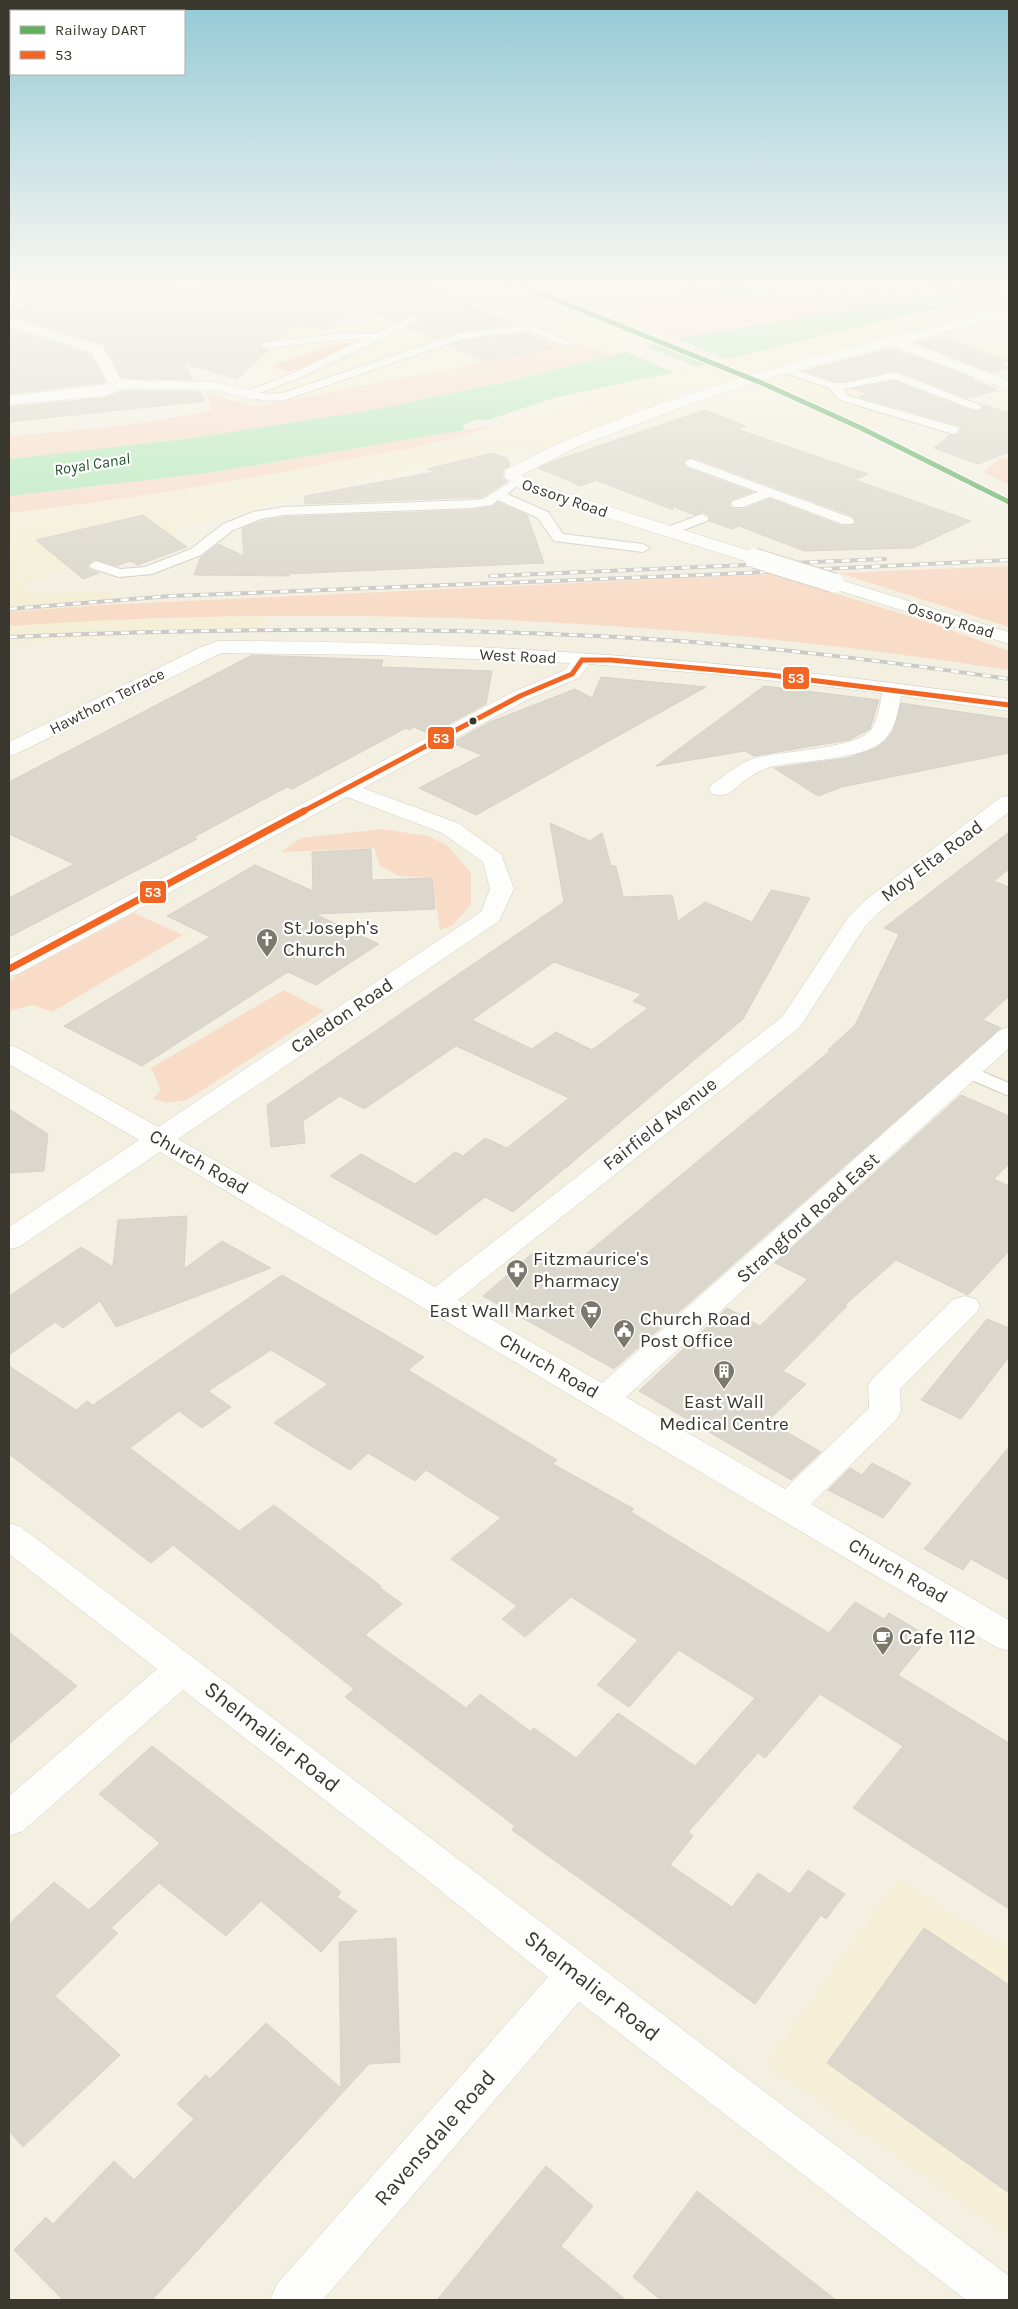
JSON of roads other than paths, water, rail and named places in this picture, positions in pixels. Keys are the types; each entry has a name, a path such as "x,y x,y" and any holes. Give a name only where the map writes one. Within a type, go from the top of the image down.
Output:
{"street":[{"path":"9,401 97,392"},
{"path":"234,392 248,395"},
{"name":"Ossory Road","path":"713,392 573,444 512,473 512,478 516,482 670,532 1009,638"},
{"name":"West Road","path":"206,652 218,648 232,647 377,649 611,660 770,675 1009,705"},
{"name":"Hawthorn Terrace","path":"9,750 206,652"},
{"path":"9,969 348,790 520,696 572,674 582,660"},
{"path":"720,790 740,774 760,764 781,758 858,746 877,736 887,715 893,689"},
{"name":"Caledon Road","path":"9,1240 491,916 502,889 493,859 450,828 348,790"},
{"name":"Moy Elta Road","path":"857,921 871,907 1009,802"},
{"name":"Fairfield Avenue","path":"436,1302 791,1022 857,921"},
{"name":"Strangford Road East","path":"605,1398 1009,1035"},
{"name":"Church Road","path":"9,1053 270,1202 436,1302 605,1398 1009,1636"},
{"path":"788,1506 884,1412 884,1386 965,1306"},
{"name":"Shelmalier Road","path":"9,1536 425,1855 576,1975 1004,2300"},
{"path":"9,1819 183,1668"},
{"name":"Ravensdale Road","path":"293,2300 576,1975"}],"lane":[{"path":"248,395 256,392"},
{"path":"248,395 269,398 297,392"},
{"path":"838,392 844,398 852,401 953,430"},
{"path":"939,392 976,406"},
{"path":"691,463 846,521"},
{"path":"96,565 119,573 147,571 196,552 228,527 258,515 284,511 472,504 487,502 498,495 504,488 516,482"},
{"path":"738,504 771,492"},
{"path":"498,495 543,515 559,538 643,548"},
{"path":"670,532 702,518"},
{"path":"968,1072 1009,1090"}],"water":[{"name":"Royal Canal","path":"459,392 582,392 557,397 485,421 477,419 463,425 464,430 215,472 9,496 9,459 192,438 367,411"}],"railway":[{"path":"490,576 885,559"},
{"path":"9,609 171,596 701,575 1009,560"},
{"path":"9,637 243,630 399,630 555,634 680,641 774,649 1009,679"}],"rail line":[{"name":"DART","path":"781,392 861,428 1009,502"}],"place":[{"name":"St Joseph's Church","path":"267,958"},
{"name":"Fitzmaurice's Pharmacy","path":"517,1289"},
{"name":"East Wall Market","path":"591,1330"},
{"name":"Church Road Post Office","path":"624,1349"},
{"name":"East Wall Medical Centre","path":"724,1390"},
{"name":"Cafe 112","path":"883,1656"}]}
